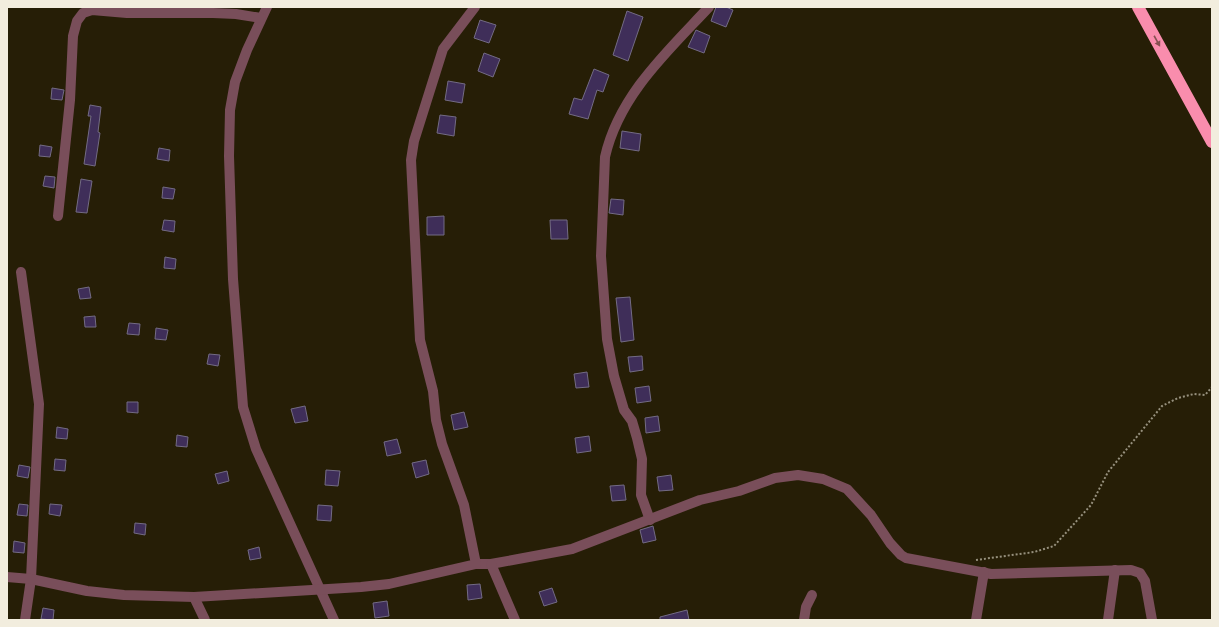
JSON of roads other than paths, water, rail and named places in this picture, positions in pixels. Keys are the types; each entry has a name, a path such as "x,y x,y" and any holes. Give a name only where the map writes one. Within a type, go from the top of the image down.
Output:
{"highway":[{"path":"1138,7 1212,142"}],"street":[{"path":"267,7 247,50 235,82 228,129 233,279 243,400 248,427 256,449 334,620"},
{"path":"475,7 443,49 414,141 411,160 420,340 433,391 436,420 442,444 464,505 476,564"},
{"path":"650,520 641,495 642,458 632,421 624,410 614,376 607,339 601,256 605,157 608,141 619,117 634,94 653,67 709,7"},
{"path":"58,216 70,100 73,36 77,21 83,13 92,10 127,13 221,14 261,18"},
{"path":"22,272 39,404 30,580 25,620"},
{"path":"7,577 87,591 124,595 194,597 389,584 476,564 491,564 572,549 700,500 739,491 775,478 798,475 823,479 846,489 870,515 890,543 906,558 992,574 1131,570 1140,574 1145,581 1152,620"},
{"path":"491,564 515,620"},
{"path":"1108,620 1115,570"},
{"path":"976,620 984,572"},
{"path":"804,620 806,607 812,595"},
{"path":"194,597 205,620"}]}
